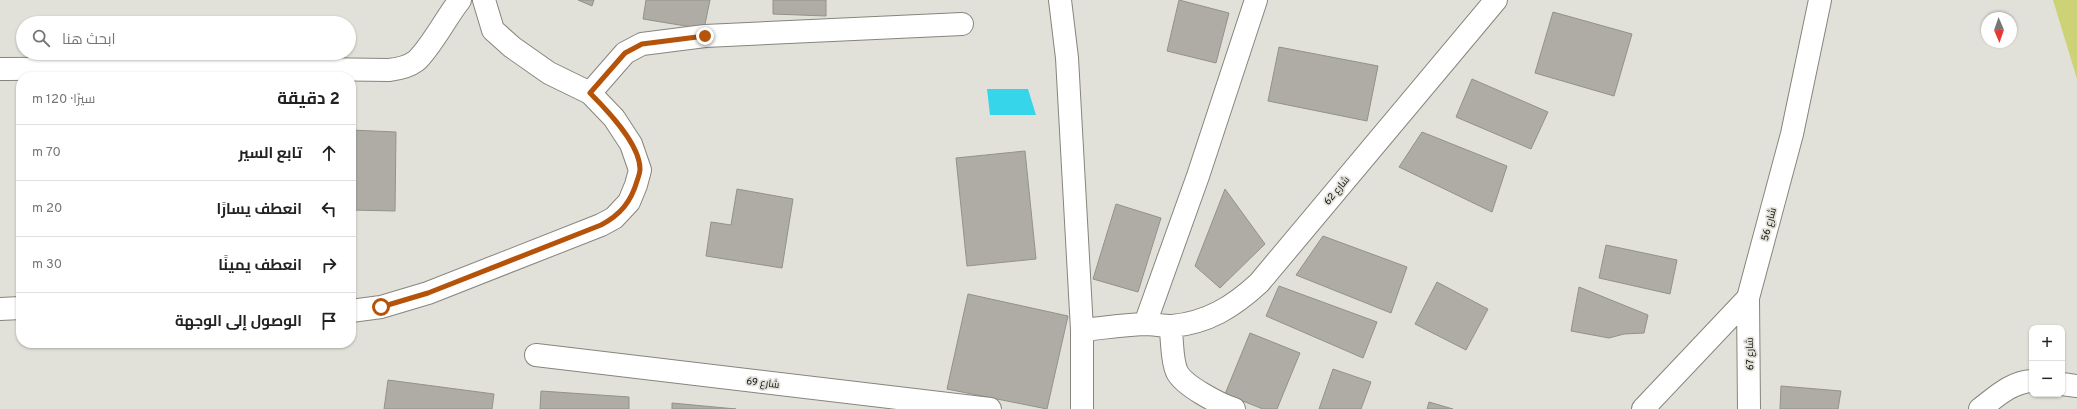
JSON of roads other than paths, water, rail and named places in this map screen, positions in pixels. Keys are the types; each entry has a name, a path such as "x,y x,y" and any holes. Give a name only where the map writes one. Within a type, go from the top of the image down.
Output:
{"street":[{"path":"0,70 244,68 389,70 403,68 415,62 460,0"},
{"path":"356,310 381,307 428,293 601,225 614,218 629,202 640,170 631,144 614,118 590,93 549,72 492,30 484,0"},
{"path":"1060,0 1067,58 1082,330 1082,409"},
{"path":"1144,324 1198,176 1256,0"},
{"name":"شارع 62","path":"1082,330 1144,324 1170,326 1191,323 1212,316 1240,300 1259,283 1496,0"},
{"name":"شارع 56","path":"1643,409 1748,298 1792,134 1820,0"},
{"path":"590,93 625,53 642,44 705,36 962,24"},
{"name":"شارع 67","path":"1748,298 1749,409"},
{"path":"0,309 16,308"},
{"path":"1170,326 1177,371 1183,380 1222,405 1234,409"},
{"name":"شارع 69","path":"536,355 990,409"},
{"path":"1980,409 2005,390 2019,383 2029,381"},
{"path":"2065,384 2077,386"}],"water":[{"path":"987,89 1028,89 1036,115 990,115"}]}
